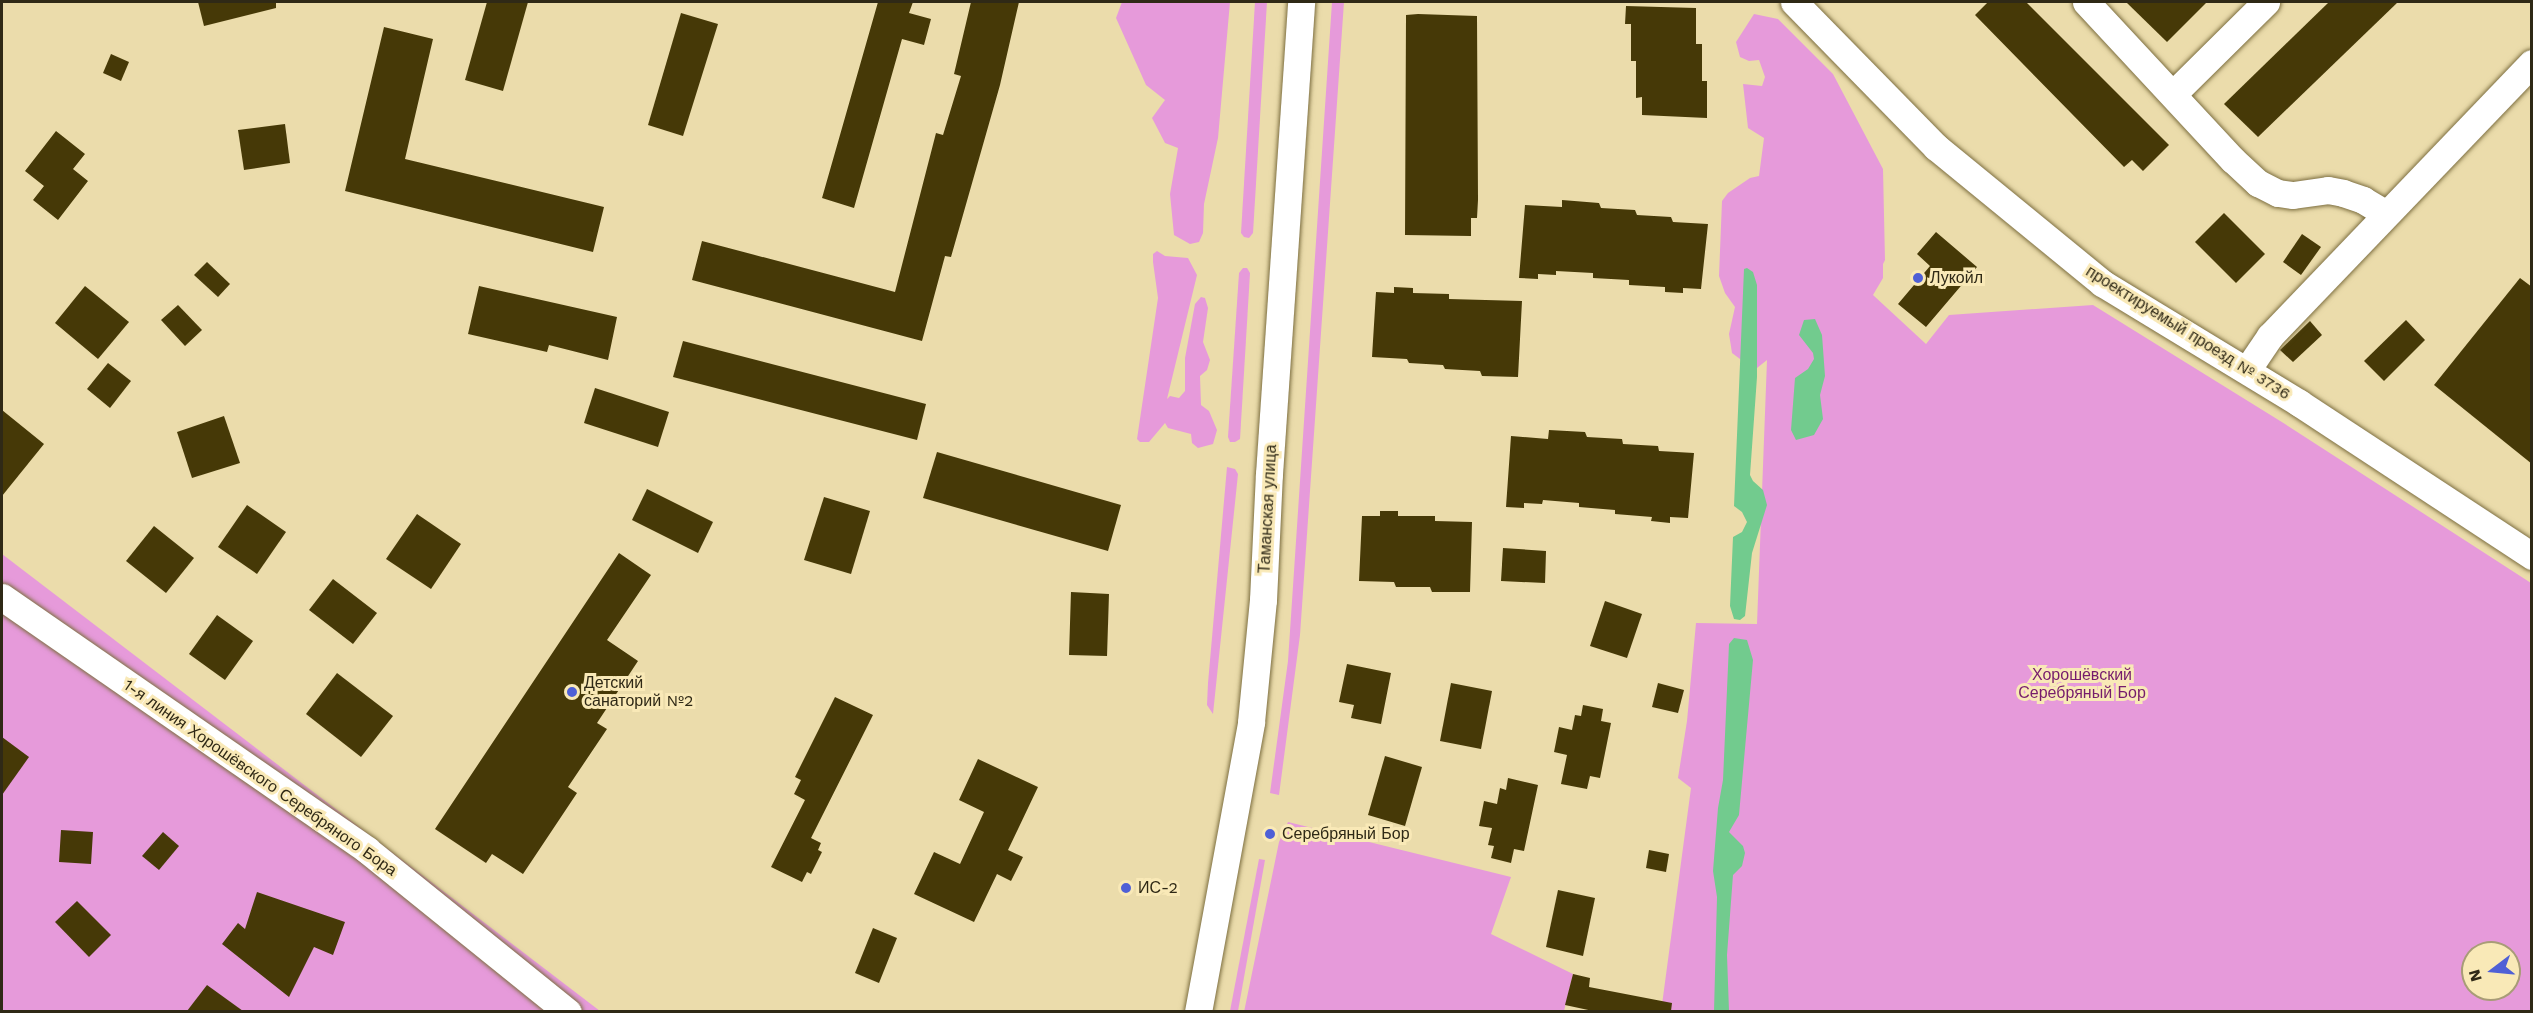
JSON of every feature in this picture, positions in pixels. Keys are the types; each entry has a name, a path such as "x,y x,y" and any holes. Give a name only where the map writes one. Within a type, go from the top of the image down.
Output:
{"street":[{"name":"Таманская улица","path":"1198,1011 1234,826 1252,711 1263,600 1269,474 1301,2"},
{"name":"проектируемый проезд № 3736","path":"1794,2 1936,147 2093,275 2247,370 2532,556"},
{"path":"2086,2 2233,160 2267,189 2293,195 2328,190 2363,200 2386,214"},
{"path":"2173,94 2266,2"},
{"path":"2247,370 2270,336 2532,63"},
{"name":"1-я линия Хорошёвского Серебряного Бора","path":"7,612 368,850 568,1011"}],"green space":[{"path":"1122,2 1230,2 1218,138 1204,204 1203,233 1199,242 1190,244 1174,235 1170,194 1178,148 1165,143 1152,118 1165,100 1146,85 1116,18"},
{"path":"1255,2 1267,2 1253,233 1249,238 1244,237 1241,233"},
{"path":"1332,2 1344,2 1300,635 1279,795 1270,793 1288,661"},
{"name":"Хорошёвский Серебряный Бор","path":"1754,14 1778,19 1833,74 1883,169 1885,260 1883,278 1873,295 1926,344 1949,315 2093,305 2285,424 2531,583 2531,1011 1661,1012 1691,788 1678,778 1687,721 1696,623 1757,624 1767,360 1757,368 1748,365 1732,353 1729,334 1735,307 1725,293 1719,276 1722,201 1728,193 1750,178 1759,176 1764,138 1748,128 1743,84 1762,86 1765,77 1759,60 1749,61 1740,57 1736,42"},
{"path":"1157,251 1165,256 1188,258 1197,275 1167,399 1170,396 1179,398 1185,391 1185,358 1195,304 1201,297 1205,298 1208,308 1203,342 1210,360 1207,370 1200,376 1201,405 1209,411 1217,430 1213,444 1198,448 1192,443 1191,434 1168,428 1165,423 1149,442 1140,442 1137,439 1158,298 1153,262 1153,254"},
{"path":"1243,268 1247,268 1250,273 1240,439 1230,442 1228,437 1239,273"},
{"path":"1227,467 1235,469 1238,474 1213,714 1207,705 1208,683"},
{"path":"2,554 600,1011 2,1011"},
{"path":"1288,822 1511,877 1491,934 1573,974 1564,1011 1244,1012 1279,842"},
{"path":"1259,859 1265,860 1238,1011 1230,1011"}],"shaded area":[{"path":"1747,268 1753,272 1757,285 1757,377 1750,475 1763,490 1767,505 1752,553 1745,616 1740,620 1734,619 1730,606 1733,537 1742,532 1747,522 1742,512 1734,506 1744,269"},
{"path":"1815,319 1822,335 1825,376 1820,395 1823,419 1814,435 1796,440 1791,430 1795,378 1808,369 1814,359 1813,353 1799,335 1804,320"},
{"path":"1734,638 1747,640 1753,660 1739,815 1729,832 1743,846 1745,853 1742,866 1733,875 1727,955 1729,1011 1714,1011 1717,897 1713,871 1718,808 1723,780 1729,644"}],"building":[{"path":"198,2 276,2 276,8 204,26"},
{"path":"487,2 528,2 503,91 465,80"},
{"path":"878,2 913,2 909,13 931,19 924,45 902,39 854,208 822,198"},
{"path":"971,2 1019,2 1000,85 951,257 945,256 922,341 692,280 702,241 895,292 936,133 943,135 961,76 954,74"},
{"path":"1988,2 2026,2 2169,145 2143,171 2132,160 2124,167 1975,15"},
{"path":"2126,2 2207,2 2167,42"},
{"path":"2329,2 2398,2 2258,137 2224,104"},
{"path":"1626,6 1696,8 1696,44 1702,44 1702,81 1707,81 1707,118 1642,115 1642,97 1636,98 1636,61 1631,61 1631,24 1625,24"},
{"path":"681,13 718,24 683,136 648,125"},
{"path":"1406,15 1477,16 1478,200 1477,218 1471,218 1471,236 1405,235"},
{"path":"384,27 433,39 405,159 604,207 593,252 345,191"},
{"path":"111,54 129,62 121,81 103,73"},
{"path":"285,124 290,163 244,170 238,130"},
{"path":"56,131 85,154 73,169 88,181 58,220 33,200 44,186 25,171"},
{"path":"1562,200 1599,203 1601,208 1635,210 1637,215 1671,217 1673,222 1708,224 1701,289 1683,288 1683,293 1665,292 1665,287 1629,285 1629,280 1593,278 1593,273 1556,271 1556,275 1538,274 1538,279 1519,278 1525,205 1562,207"},
{"path":"2224,213 2265,254 2236,283 2195,242"},
{"path":"1936,232 1977,267 1926,327 1898,304 1930,266 1917,254"},
{"path":"2302,234 2321,247 2301,275 2283,262"},
{"path":"207,262 230,284 218,297 194,275"},
{"path":"2520,278 2532,287 2532,464 2434,385"},
{"path":"85,286 129,322 98,359 55,323"},
{"path":"479,286 617,317 608,360 549,345 547,352 468,334"},
{"path":"1394,287 1413,288 1413,293 1449,294 1449,299 1522,301 1518,377 1482,376 1480,371 1445,369 1443,365 1409,363 1407,359 1372,357 1376,292 1394,293"},
{"path":"178,305 202,330 185,346 161,320"},
{"path":"2406,320 2425,340 2384,381 2364,361"},
{"path":"2310,321 2322,335 2293,362 2280,350"},
{"path":"683,341 926,404 917,440 673,377"},
{"path":"108,363 131,381 110,408 87,389"},
{"path":"595,388 669,412 658,447 584,423"},
{"path":"2,410 44,444 2,496"},
{"path":"224,416 240,463 192,478 177,432"},
{"path":"1549,430 1585,432 1587,437 1622,439 1623,444 1658,446 1659,451 1694,453 1688,518 1670,517 1670,523 1651,521 1652,517 1615,514 1615,510 1579,507 1579,503 1543,500 1542,504 1524,503 1524,508 1506,507 1511,436 1548,439"},
{"path":"937,452 1121,505 1108,551 923,498"},
{"path":"647,489 713,522 698,553 632,520"},
{"path":"824,497 870,511 851,574 804,560"},
{"path":"247,505 286,532 257,574 218,547"},
{"path":"1380,511 1398,511 1398,516 1435,516 1435,521 1472,522 1470,592 1432,592 1430,587 1396,587 1394,582 1359,581 1362,516 1380,516"},
{"path":"417,514 461,544 431,589 386,559"},
{"path":"154,526 194,558 166,593 126,561"},
{"path":"1503,548 1546,551 1545,583 1501,581"},
{"name":"Детский санаторий №2","path":"619,553 651,575 607,640 638,661 597,723 607,729 568,787 577,793 523,874 492,854 486,863 435,829"},
{"path":"333,579 377,613 353,644 309,610"},
{"path":"1071,592 1109,594 1107,656 1069,655"},
{"path":"1605,601 1642,614 1627,658 1590,646"},
{"path":"217,615 253,641 225,680 189,654"},
{"path":"1347,664 1391,673 1381,724 1351,718 1354,705 1339,702"},
{"path":"337,673 393,716 361,757 306,714"},
{"path":"1451,683 1492,691 1481,749 1440,741"},
{"path":"1658,683 1684,690 1678,713 1652,707"},
{"path":"835,697 873,715 811,838 821,843 818,850 822,852 811,874 807,872 802,882 771,867 805,800 794,794 801,780 795,777"},
{"path":"1583,705 1603,709 1601,721 1611,723 1600,778 1590,776 1587,789 1561,784 1567,755 1554,752 1559,727 1572,730 1575,715 1581,716"},
{"path":"2,737 29,757 2,795"},
{"path":"1385,756 1422,767 1405,826 1368,815"},
{"path":"978,759 1038,787 1008,850 1023,857 1011,881 997,874 974,922 914,894 934,852 960,864 984,812 959,800"},
{"path":"1508,778 1538,785 1524,851 1514,849 1511,863 1491,858 1494,846 1488,845 1492,828 1479,826 1484,801 1497,804 1500,788 1506,790"},
{"path":"61,830 93,832 91,864 59,862"},
{"path":"163,832 179,846 159,870 142,856"},
{"path":"1649,850 1669,854 1666,872 1646,868"},
{"path":"1558,890 1595,898 1583,956 1546,947"},
{"path":"257,892 345,922 333,955 314,947 289,997 222,944 238,923 245,929"},
{"path":"77,901 111,935 89,957 55,922"},
{"path":"873,928 897,938 879,983 855,973"},
{"path":"1573,974 1590,978 1589,987 1672,1003 1671,1011 1593,1011 1565,1005"},
{"path":"207,985 243,1011 187,1011"}],"place":[{"name":"Лукойл","path":"1918,278"},
{"name":"Детский санаторий №2","path":"572,692"},
{"name":"Серебряный Бор","path":"1270,834"},
{"name":"ИС-2","path":"1126,888"}]}
